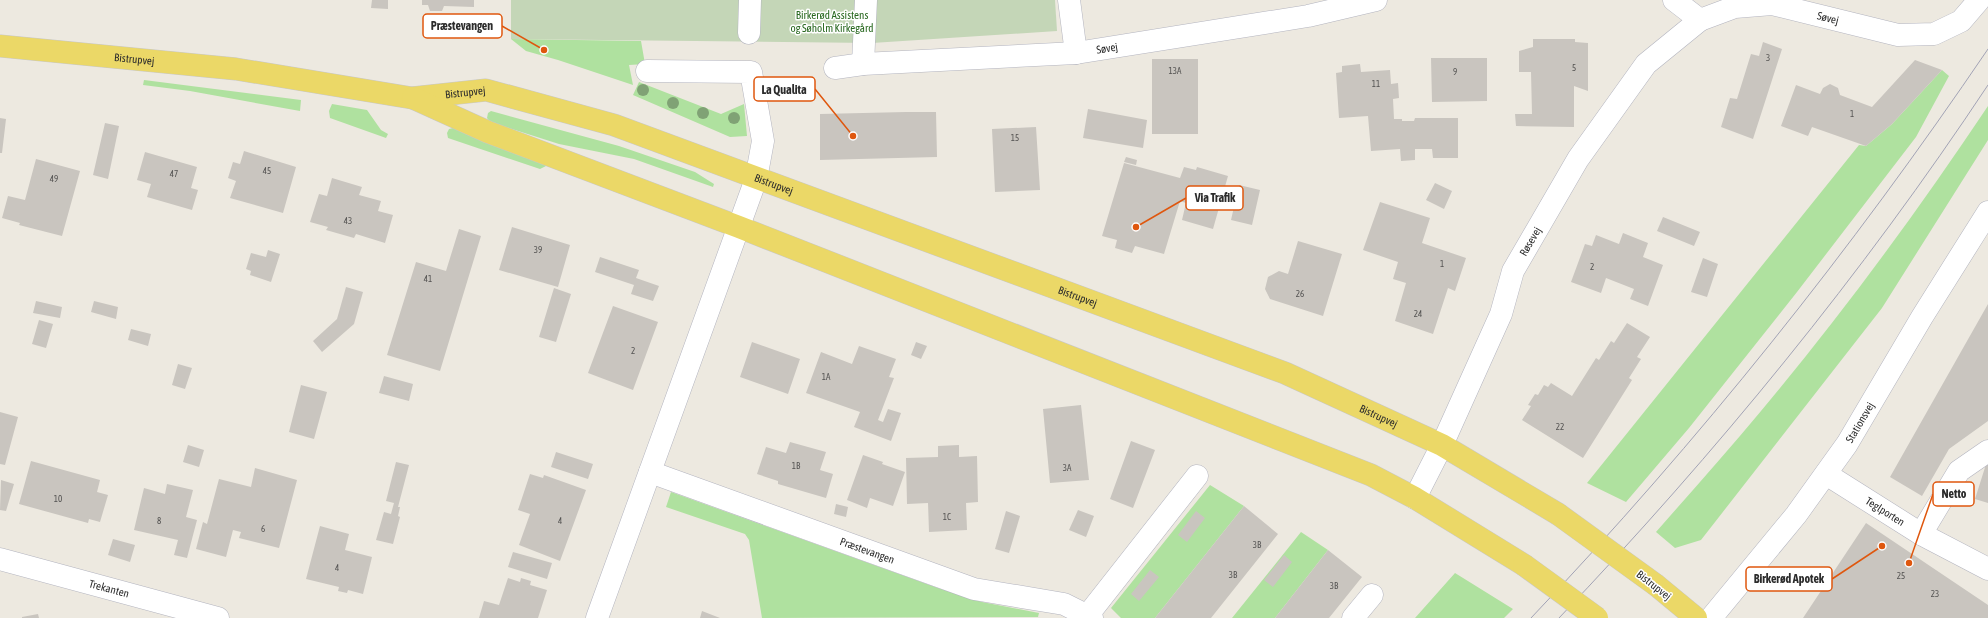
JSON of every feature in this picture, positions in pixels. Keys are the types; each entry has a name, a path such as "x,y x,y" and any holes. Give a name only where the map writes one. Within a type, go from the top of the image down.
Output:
{"main road":[{"name":"Bistrupvej","path":"0,46 236,70 412,98 488,132 739,227 1372,476 1415,498 1524,565 1597,618"},
{"name":"Bistrupvej","path":"412,98 486,90 614,125 756,179 1286,372 1442,445 1558,514 1656,585 1696,618"}],"street":[{"path":"749,33 750,0"},
{"path":"863,64 866,0"},
{"path":"1070,0 1076,53"},
{"name":"Søvej","path":"835,68 863,64 1076,53 1308,16 1376,0"},
{"path":"1674,0 1700,20"},
{"name":"Søvej","path":"1700,20 1735,7 1772,4 1898,36 1934,34 1961,20 1978,0"},
{"name":"Røsevej","path":"1415,498 1442,445 1501,314 1513,271 1578,159 1646,64 1700,20"},
{"path":"597,618 756,179 763,142 751,72 647,71"},
{"name":"Stationsvej","path":"1711,618 1796,515 1847,444 1922,317 1988,212"},
{"path":"1921,534 1959,471 1988,451"},
{"name":"Præstevangen","path":"650,472 974,589 1064,604 1089,617 1196,476"},
{"name":"Teglporten","path":"1826,474 1921,534 1988,569"},
{"name":"Trekanten","path":"0,559 218,618"},
{"path":"1353,618 1372,595"}],"green space":[{"name":"Birkerød Assistens og Søholm Kirkegård","path":"511,0 1055,0 1057,31 872,43 511,39"},
{"path":"511,39 641,41 645,64 629,65 633,85 526,51"},
{"path":"1942,70 1949,76 1916,137 1797,292 1689,428 1626,502 1587,483 1859,145 1866,146 1892,124"},
{"path":"144,80 301,100 300,111 190,91 143,85"},
{"path":"639,82 721,114 744,104 747,136 730,137 633,95"},
{"path":"332,104 367,110 381,130 388,134 386,138 330,118 329,111"},
{"path":"1988,106 1988,140 1882,308 1701,540 1675,548 1656,532 1748,426 1850,300 1907,223"},
{"path":"491,111 619,146 695,172 714,184 713,187 634,159 559,144 490,122 487,118 488,113"},
{"path":"453,128 548,162 546,166 540,169 448,138 447,133 449,129"},
{"path":"1210,485 1244,506 1155,618 1121,618 1111,608"},
{"path":"671,492 938,588 982,602 1039,613 1038,617 762,618 749,540 745,534 666,507"},
{"path":"1301,532 1328,550 1275,618 1232,618"},
{"path":"1455,573 1513,609 1504,618 1415,618"}],"building":[{"path":"372,0 388,0 388,9 371,8"},
{"path":"422,0 474,0 474,7 444,6 442,11 430,11 428,5 422,5"},
{"path":"1533,39 1575,39 1575,42 1588,43 1588,91 1574,86 1574,127 1516,126 1515,114 1532,114 1531,72 1519,72 1519,51 1533,47"},
{"path":"1763,42 1782,49 1753,139 1721,127 1730,98 1737,99 1751,54 1759,56"},
{"path":"1431,58 1487,58 1487,101 1432,102"},
{"path":"1152,59 1198,59 1198,134 1152,134"},
{"path":"1915,60 1942,70 1892,124 1866,146 1812,127 1808,136 1781,126 1796,85 1820,94 1823,88 1830,84 1838,88 1840,95 1872,107"},
{"path":"1360,64 1361,72 1390,70 1391,84 1398,83 1399,98 1393,99 1394,119 1414,121 1415,118 1458,118 1458,158 1433,158 1432,149 1415,149 1415,160 1401,161 1400,149 1371,151 1368,116 1339,118 1336,73 1342,72 1342,66"},
{"path":"1088,109 1147,120 1143,148 1083,138"},
{"path":"936,112 937,157 820,160 820,114"},
{"path":"0,118 6,119 2,153 0,153"},
{"path":"105,123 119,126 108,179 93,175"},
{"path":"1036,127 1040,190 995,192 992,129"},
{"path":"244,151 296,167 283,213 230,198 236,181 228,178 233,162 240,164"},
{"path":"145,152 197,167 191,188 198,190 192,210 147,197 151,184 137,180"},
{"path":"1126,157 1137,160 1136,165 1124,162"},
{"path":"36,159 80,171 62,236 19,225 20,223 2,218 8,196 25,200"},
{"path":"1124,163 1180,178 1184,167 1196,170 1197,167 1228,176 1213,229 1182,220 1186,203 1180,201 1164,254 1135,246 1132,253 1115,248 1117,240 1102,236"},
{"path":"332,178 362,187 359,195 381,201 378,211 393,215 385,243 356,234 354,238 326,230 328,227 310,222 319,194 327,196"},
{"path":"1435,183 1452,191 1444,209 1426,200"},
{"path":"1239,185 1260,190 1252,225 1231,220"},
{"path":"1380,202 1430,218 1422,243 1466,258 1455,291 1448,288 1433,334 1395,321 1406,283 1393,279 1398,262 1363,250"},
{"path":"1663,217 1700,232 1694,246 1657,231"},
{"path":"512,227 570,245 558,287 499,270"},
{"path":"459,229 481,236 440,371 387,355 416,262 446,271"},
{"path":"1623,233 1648,243 1643,257 1663,265 1648,306 1630,299 1634,289 1606,278 1601,293 1571,282 1585,244 1592,246 1596,235 1619,244"},
{"path":"1298,241 1342,254 1323,316 1270,299 1265,289 1268,277 1279,271 1288,274"},
{"path":"268,250 280,254 271,282 250,275 251,271 246,269 251,253 266,257"},
{"path":"600,257 639,270 636,278 659,286 653,301 631,294 634,285 595,272"},
{"path":"1703,258 1718,264 1707,297 1691,292"},
{"path":"346,287 363,292 354,324 322,352 313,341 337,319"},
{"path":"554,288 571,294 556,342 539,337"},
{"path":"36,301 62,307 60,318 33,313"},
{"path":"94,301 118,307 116,319 91,312"},
{"path":"1988,304 1988,421 1949,449 1922,496 1890,477"},
{"path":"613,306 658,322 633,390 588,373"},
{"path":"39,320 53,324 46,348 32,344"},
{"path":"1627,323 1650,337 1637,357 1641,359 1629,378 1632,380 1583,458 1522,420 1531,406 1528,405 1535,394 1538,395 1544,385 1548,387 1551,383 1572,396 1596,358 1599,360 1611,341 1614,343"},
{"path":"131,329 151,334 148,346 128,340"},
{"path":"752,342 800,359 788,394 740,377"},
{"path":"916,342 927,346 921,359 911,355"},
{"path":"859,346 896,359 889,377 894,378 878,420 883,422 888,409 901,413 891,441 854,427 860,412 806,393 821,352 852,364"},
{"path":"178,364 192,368 185,389 172,385"},
{"path":"384,376 413,384 409,401 379,393"},
{"path":"301,385 327,392 314,439 289,432"},
{"path":"1081,405 1089,480 1050,483 1043,409"},
{"path":"0,412 18,417 5,465 0,464"},
{"path":"1131,441 1155,450 1133,508 1110,499"},
{"path":"790,442 826,452 820,470 833,474 826,498 778,484 778,481 757,474 766,447 786,453"},
{"path":"188,445 204,450 199,467 183,462"},
{"path":"959,445 959,457 977,456 978,502 966,503 967,530 929,532 928,503 907,504 906,458 938,457 938,446"},
{"path":"556,452 593,464 588,479 551,467"},
{"path":"863,455 883,462 882,464 905,472 893,506 870,498 867,508 847,500"},
{"path":"1988,458 1988,503 1975,499"},
{"path":"31,461 100,480 97,492 108,495 100,522 89,519 88,523 19,504"},
{"path":"396,462 409,465 398,507 400,507 398,516 400,517 393,544 376,540 384,512 391,514 394,503 386,501"},
{"path":"255,468 297,480 279,548 239,538 241,532 233,530 226,557 196,549 203,522 207,524 219,479 251,487"},
{"path":"530,474 543,478 544,475 586,490 560,561 519,545 530,514 518,510"},
{"path":"1,480 14,484 6,511 0,510"},
{"path":"167,484 193,490 186,517 197,520 187,558 174,555 178,540 134,530 144,488 165,494"},
{"path":"836,504 848,507 846,517 834,514"},
{"path":"1244,506 1278,534 1211,618 1155,618"},
{"path":"1078,510 1094,516 1086,537 1069,530"},
{"path":"1006,511 1020,516 1009,553 995,549"},
{"path":"1196,511 1205,518 1187,542 1178,535"},
{"path":"1866,523 1988,605 1988,618 1803,618"},
{"path":"320,526 349,534 345,550 372,557 363,594 348,590 347,593 338,591 339,587 306,579"},
{"path":"113,539 135,545 130,562 108,555"},
{"path":"1328,550 1362,577 1329,618 1275,618"},
{"path":"513,552 552,563 547,579 508,567"},
{"path":"1284,555 1292,562 1273,587 1264,580"},
{"path":"1150,570 1159,577 1139,601 1131,594"},
{"path":"508,578 520,582 521,578 531,581 530,585 547,590 538,618 479,618 484,601 499,605"},
{"path":"702,611 720,618 700,618"},
{"path":"38,614 39,618 22,618 22,617"}],"tram line":[{"path":"1531,618 1654,483 1771,343 1882,198 1988,49"},
{"path":"1559,618 1675,492 1785,361 1890,225 1940,156 1988,85"}],"place":[{"name":"Præstevangen","path":"544,50"},
{"name":"La Qualita","path":"853,136"},
{"name":"Via Trafik","path":"1136,227"},
{"name":"Birkerød Apotek","path":"1882,546"},
{"name":"Netto","path":"1909,563"}]}
